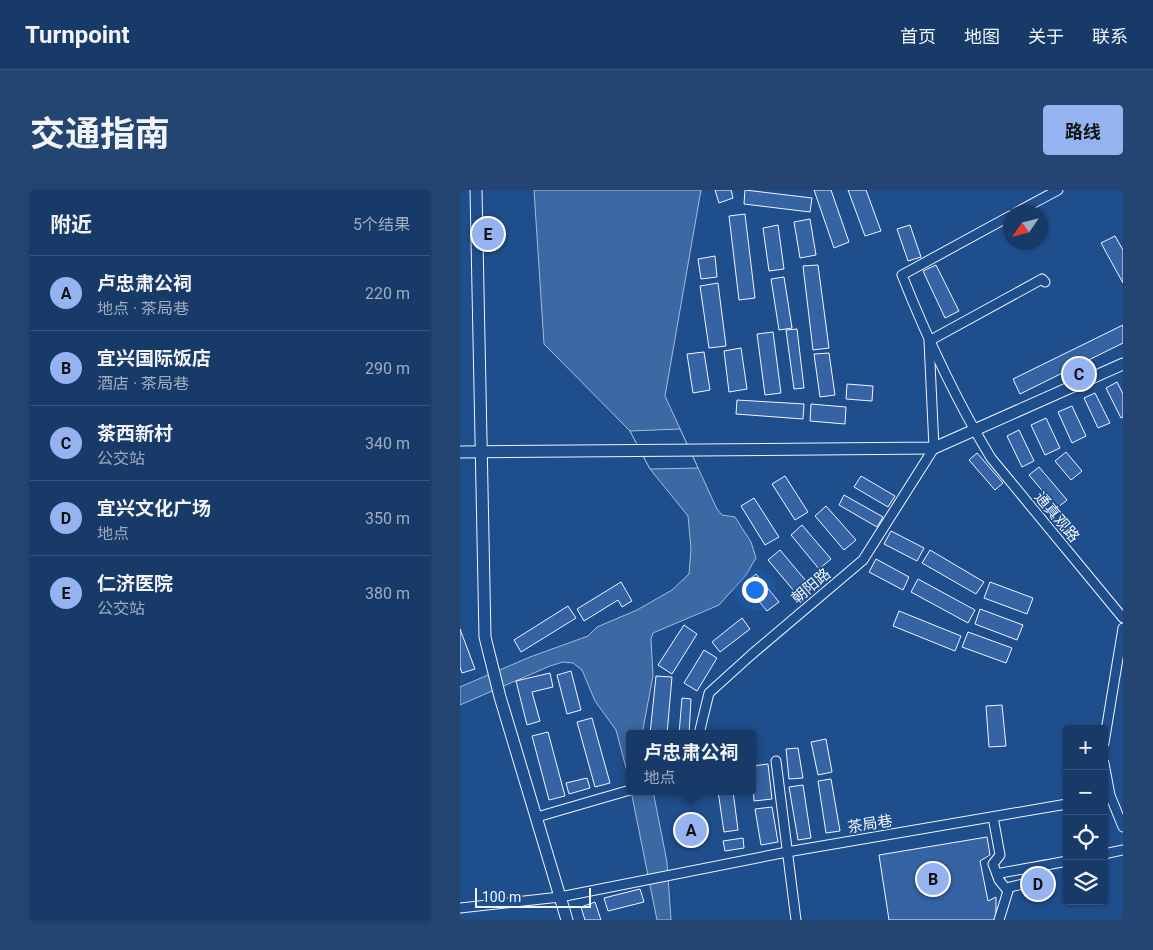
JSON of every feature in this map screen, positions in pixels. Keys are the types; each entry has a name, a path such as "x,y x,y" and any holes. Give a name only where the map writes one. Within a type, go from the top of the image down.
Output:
{"main road":[{"path":"476,190 485,637 500,696 567,920"},
{"path":"460,452 641,452 934,448 1123,364"}],"street":[{"path":"1030,205 1058,190"},
{"name":"通真观路","path":"1003,220 902,275 929,341 974,430 991,458 1123,618"},
{"path":"934,448 929,341 1042,279 1045,282"},
{"name":"朝阳路","path":"700,730 709,693 750,655 863,560 934,448"},
{"path":"1107,725 1123,628"},
{"path":"776,761 796,920"},
{"path":"537,817 626,792"},
{"path":"1108,798 1123,827"},
{"name":"茶局巷","path":"560,897 788,852 1063,805"},
{"path":"992,817 1000,855 993,864 1008,891 999,920"},
{"path":"1108,853 1123,850"},
{"path":"997,874 1033,866 1063,863"},
{"path":"1006,888 1039,880 1041,866"},
{"path":"460,908 560,897"}],"water":[{"path":"534,190 701,190 665,396 717,509 722,515 735,517 751,542 756,558 746,575 719,605 653,633 651,639 653,676 643,730 626,730 626,768 616,730 595,701 582,670 573,663 563,662 550,666 460,705 460,687 530,657 588,636 597,627 637,610 672,590 689,574 691,549 688,516 650,469 630,431 544,344"},
{"path":"632,795 654,795 667,862 671,920 657,920"}],"pier":[{"path":"680,429 698,468 650,469 630,431"}],"building":[{"path":"715,190 731,190 733,198 719,203"},
{"path":"745,190 812,198 810,212 744,204"},
{"path":"814,190 831,190 849,242 834,248"},
{"path":"848,190 866,190 881,231 865,236"},
{"path":"745,214 755,298 739,300 729,216"},
{"path":"810,219 816,255 800,258 794,222"},
{"path":"778,225 784,269 769,271 763,228"},
{"path":"910,225 921,257 908,261 897,229"},
{"path":"1115,236 1123,250 1123,283 1101,243"},
{"path":"715,256 717,277 701,279 698,259"},
{"path":"818,265 829,348 813,350 803,266"},
{"path":"936,265 959,311 945,318 923,271"},
{"path":"784,277 792,328 779,330 771,279"},
{"path":"718,283 726,346 709,348 700,286"},
{"path":"1123,325 1123,343 1020,394 1013,379"},
{"path":"797,329 804,388 794,389 786,330"},
{"path":"773,332 781,393 765,395 757,334"},
{"path":"741,348 747,389 729,392 724,351"},
{"path":"704,352 710,390 693,393 687,354"},
{"path":"829,353 835,395 820,397 814,354"},
{"path":"1117,382 1123,394 1123,417 1121,418 1106,388"},
{"path":"847,384 873,386 872,401 846,399"},
{"path":"1095,393 1110,423 1098,428 1084,398"},
{"path":"737,400 804,404 803,419 736,414"},
{"path":"811,404 846,407 845,424 810,421"},
{"path":"1072,406 1086,436 1072,443 1058,412"},
{"path":"1046,418 1060,448 1045,455 1031,425"},
{"path":"1019,430 1034,461 1022,467 1007,436"},
{"path":"1066,452 1082,471 1071,480 1055,461"},
{"path":"977,453 1003,483 995,490 969,460"},
{"path":"1039,467 1067,500 1057,508 1029,475"},
{"path":"785,476 808,512 795,520 772,484"},
{"path":"861,476 895,496 888,507 854,487"},
{"path":"844,495 883,517 877,527 839,505"},
{"path":"754,498 779,537 765,545 741,506"},
{"path":"826,506 856,540 844,550 815,516"},
{"path":"802,525 831,559 819,569 791,535"},
{"path":"891,531 924,548 917,561 884,544"},
{"path":"780,550 806,581 794,591 768,560"},
{"path":"930,550 984,582 976,594 922,563"},
{"path":"876,559 909,577 903,590 869,572"},
{"path":"756,574 779,602 767,611 748,588 752,584 749,580"},
{"path":"918,579 975,610 968,623 911,592"},
{"path":"621,582 632,601 622,607 618,600 584,621 577,609"},
{"path":"990,582 1033,598 1027,614 984,598"},
{"path":"568,606 576,618 521,652 514,640"},
{"path":"980,609 1023,625 1017,640 975,624"},
{"path":"899,611 961,636 955,651 893,626"},
{"path":"742,618 750,629 720,652 712,642"},
{"path":"684,625 697,634 672,674 658,665"},
{"path":"460,629 475,669 462,673 460,667"},
{"path":"968,632 1012,648 1006,663 962,647"},
{"path":"704,650 717,658 697,691 684,683"},
{"path":"571,671 581,710 567,714 557,675"},
{"path":"550,673 553,687 532,692 540,721 527,725 516,681"},
{"path":"656,676 672,677 667,730 650,730"},
{"path":"682,698 691,699 689,730 679,730"},
{"path":"1002,705 1006,746 989,747 986,706"},
{"path":"592,718 610,783 595,787 577,722"},
{"path":"548,732 565,796 549,800 532,736"},
{"path":"826,739 832,772 818,775 811,742"},
{"path":"798,748 803,778 789,779 786,749"},
{"path":"768,764 772,799 754,801 754,795 756,795 756,766"},
{"path":"587,778 590,788 569,794 566,783"},
{"path":"831,779 840,831 826,833 818,781"},
{"path":"803,785 811,838 798,840 789,787"},
{"path":"719,795 734,795 738,830 724,832"},
{"path":"772,807 778,842 761,845 755,809"},
{"path":"987,837 990,855 980,861 988,901 996,897 996,917 994,920 889,920 879,855"},
{"path":"743,838 744,848 725,851 723,841"},
{"path":"640,889 644,902 608,911 604,898"},
{"path":"595,902 601,920 585,920 581,907"}],"place":[{"name":"仁济医院","path":"488,234"},
{"name":"茶西新村","path":"1079,374"},
{"name":"卢忠肃公祠","path":"691,830"},
{"name":"宜兴国际饭店","path":"933,879"},
{"name":"宜兴文化广场","path":"1038,884"}]}
